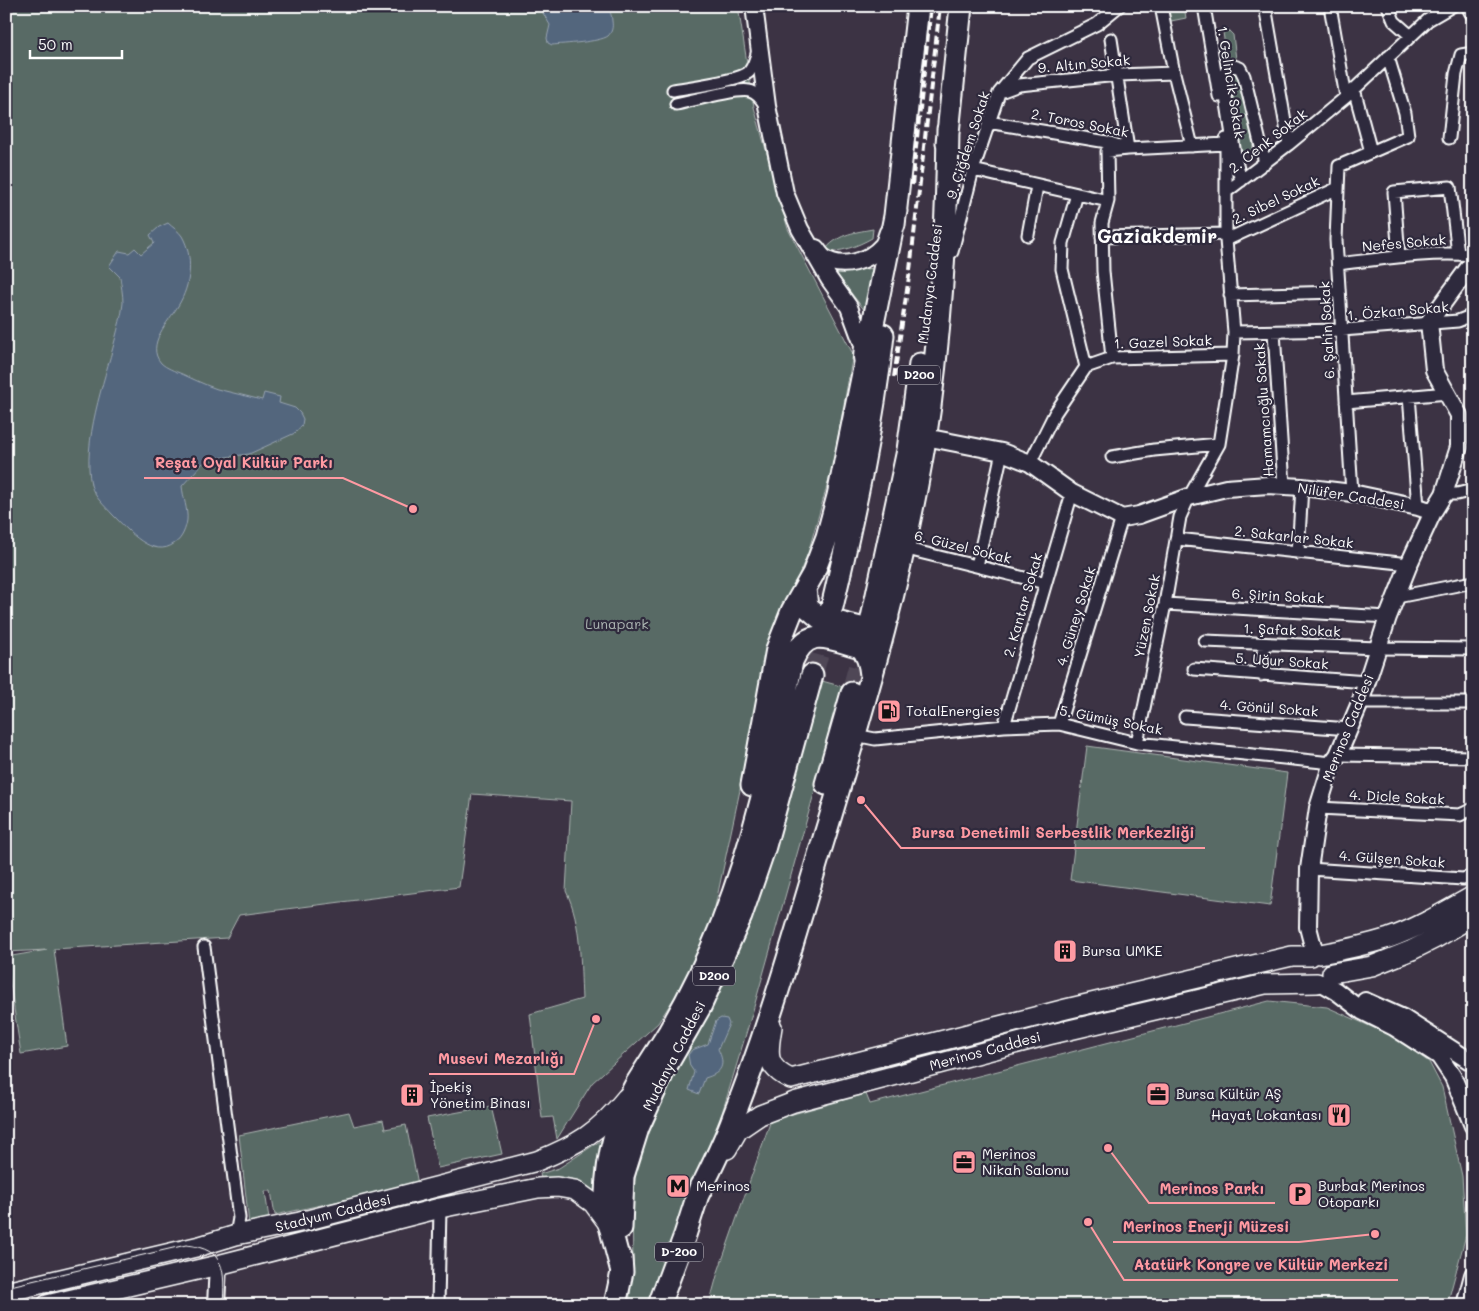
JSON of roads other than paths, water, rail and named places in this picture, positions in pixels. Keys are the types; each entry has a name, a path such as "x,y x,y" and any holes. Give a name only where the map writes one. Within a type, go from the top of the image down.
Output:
{"highway":[{"name":"D200","path":"832,607 854,516 879,370 918,6"},
{"name":"Mudanya Caddesi","path":"880,617 908,450 930,295 961,6"},
{"path":"805,589 807,607 820,618 872,631 877,629 903,548 925,437 936,351 941,292 947,203 948,129"},
{"path":"722,923 741,846 777,649 792,611 813,574 827,537 838,496 896,211"},
{"path":"696,1199 733,1120 777,992 856,735 871,675 880,617"},
{"path":"615,1305 622,1272 606,1196 610,1154 621,1117 635,1087 669,1032 698,978 722,923 743,865 761,802 796,650 803,642 810,638 819,637 861,647 866,652 871,675"},
{"name":"Mudanya Caddesi","path":"622,1272 621,1214 623,1176 638,1128 665,1068 700,1007 741,916 765,846 812,675"},
{"path":"696,1199 747,1046 797,884 853,688"},
{"name":"D-200","path":"659,1305 696,1199"}],"main road":[{"path":"754,6 767,106 785,193 800,229 829,279 849,307 863,345 861,382"},
{"path":"1470,6 1473,12"},
{"path":"800,229 824,258 838,263 851,263 868,258 883,245 896,211"},
{"path":"1425,509 1444,494 1459,447 1459,415 1434,370 1429,322 1473,262"},
{"path":"925,437 1002,452 1030,463 1072,493 1122,518"},
{"name":"Nilüfer Caddesi","path":"1122,518 1139,515 1189,497 1226,488 1268,485 1352,493 1425,509"},
{"name":"Merinos Caddesi","path":"777,992 769,1046 771,1065 780,1074 791,1079 1085,1004 1292,956 1315,954 1308,927 1309,869 1318,808 1335,759 1360,703 1388,617 1409,564 1425,509"},
{"path":"1473,895 1390,937 1343,950 1315,954 1305,963 1304,972 1309,980 1325,979 1403,1018 1473,1063"},
{"name":"Merinos Caddesi","path":"696,1199 738,1130 760,1115 794,1102 1048,1035 1265,984 1325,979 1372,966 1412,950 1473,916"},
{"path":"1315,954 1329,958 1332,962 1325,979"},
{"path":"1325,979 1336,991 1362,1011 1394,1027 1439,1056 1453,1077 1472,1124"},
{"name":"Stadyum Caddesi","path":"6,1292 200,1246 236,1235 300,1222 537,1161 567,1149 593,1133 635,1087"},
{"path":"1472,1124 1470,1106 1473,1099"},
{"path":"47,1305 218,1265 440,1208 538,1188 557,1187 575,1190 593,1203 607,1222 622,1272"},
{"path":"216,1305 218,1265"},
{"path":"1465,1305 1473,1275"}],"street":[{"name":"9. Çiğdem Sokak","path":"941,292 973,170 999,93 1028,58 1098,24 1119,6"},
{"path":"1161,6 1174,73 1192,146"},
{"name":"1. Gelincik Sokak","path":"1204,6 1226,144 1226,192"},
{"path":"1266,6 1290,144"},
{"path":"1330,6 1350,93 1371,152 1408,136 1404,113 1388,57"},
{"path":"1388,6 1394,21 1411,36"},
{"name":"2. Cenk Sokak","path":"1189,497 1219,444 1234,355 1234,332 1226,237 1226,192 1290,144 1350,93 1428,20 1452,6"},
{"path":"1111,39 1128,149 1107,152 1108,201 1102,224 1102,271 1112,358"},
{"path":"673,90 738,78 748,72 756,61 759,46"},
{"path":"1449,138 1456,74 1461,55 1473,53"},
{"path":"1241,181 1224,84 1225,73 1228,67 1240,68 1244,76 1265,163"},
{"name":"9. Altın Sokak","path":"999,93 1019,85 1118,75 1174,73"},
{"path":"676,104 750,90 767,106"},
{"name":"2. Toros Sokak","path":"988,122 1107,142 1128,149 1226,144"},
{"name":"6. Şahin Sokak","path":"1352,493 1336,240 1339,166 1371,152"},
{"path":"973,170 1108,201"},
{"path":"1028,235 1037,186"},
{"path":"1399,258 1394,192 1450,187 1458,254"},
{"name":"2. Sibel Sokak","path":"1226,237 1338,188"},
{"path":"1030,463 1055,413 1086,367 1062,269 1063,242 1078,194"},
{"path":"1102,237 1226,237"},
{"name":"Nefes Sokak","path":"1338,264 1458,254 1473,255"},
{"path":"1230,295 1339,292"},
{"name":"1. Özkan Sokak","path":"1234,332 1342,330 1458,321 1473,315"},
{"name":"Hamamcıoğlu Sokak","path":"1274,332 1284,486"},
{"name":"1. Gazel Sokak","path":"1086,367 1112,358 1234,355"},
{"path":"1346,402 1448,393"},
{"path":"1409,396 1425,509"},
{"path":"1112,457 1154,450 1219,444"},
{"path":"977,566 1002,452"},
{"path":"1298,553 1302,487"},
{"path":"1444,494 1456,494 1473,490"},
{"name":"2. Kantar Sokak","path":"1004,726 1072,493"},
{"name":"Yüzen Sokak","path":"1137,743 1165,604 1180,517 1189,497"},
{"name":"4. Güney Sokak","path":"1059,724 1122,518"},
{"name":"2. Sakarlar Sokak","path":"1177,540 1409,564"},
{"name":"6. Güzel Sokak","path":"903,548 1046,583"},
{"path":"1397,597 1473,582"},
{"name":"6. Şirin Sokak","path":"1165,604 1388,617"},
{"name":"1. Şafak Sokak","path":"1205,641 1378,648 1473,649"},
{"path":"1261,674 1264,644"},
{"name":"5. Uğur Sokak","path":"1194,669 1367,682"},
{"path":"1360,703 1473,703"},
{"name":"4. Gönül Sokak","path":"1185,717 1350,729"},
{"name":"5. Gümüş Sokak","path":"856,735 875,739 1004,726 1059,724 1137,743 1335,759 1473,757"},
{"name":"4. Dicle Sokak","path":"1318,808 1460,815 1473,810"},
{"name":"4. Gülşen Sokak","path":"1309,869 1468,877"},
{"path":"1468,877 1473,895"},
{"path":"204,947 239,1218 236,1235"},
{"path":"438,1305 440,1208"}],"water":[{"path":"567,6 607,6 612,19 612,27 608,36 590,41 552,45 548,43 547,38 550,25 543,13 547,9"},
{"path":"168,223 181,234 186,244 189,271 186,289 182,298 157,341 157,356 161,363 217,389 262,400 264,393 280,397 279,403 295,408 303,419 302,425 295,433 249,454 212,459 203,463 182,486 187,516 180,539 167,547 158,548 150,546 133,535 97,497 91,485 89,450 100,393 119,326 123,303 120,277 109,266 119,251 129,253 135,248 141,254 154,243 150,235 159,227"},
{"path":"721,1018 727,1019 729,1024 718,1049 722,1060 721,1068 715,1074 705,1078 699,1094 689,1090 694,1072 690,1066 688,1055 692,1050 708,1044 716,1021"}],"tunnel":[{"path":"812,675 828,620"},
{"path":"853,688 866,640"}],"tram line":[{"path":"6,1287 186,1245 199,1247 209,1251 216,1257 223,1272 223,1305"}],"railway":[{"path":"912,185 931,6"},
{"path":"894,377 910,270 940,6"}],"place":[{"name":"Reşat Oyal Kültür Parkı","path":"413,509"},
{"name":"TotalEnergies","path":"889,711"},
{"name":"Bursa Denetimli Serbestlik Merkezliği","path":"861,800"},
{"name":"Bursa UMKE","path":"1065,951"},
{"name":"Musevi Mezarlığı","path":"596,1019"},
{"name":"Bursa Kültür AŞ","path":"1158,1094"},
{"name":"İpekiş Yönetim Binası","path":"412,1095"},
{"name":"Hayat Lokantası","path":"1339,1115"},
{"name":"Merinos Parkı","path":"1108,1148"},
{"name":"Merinos Nikah Salonu","path":"964,1162"},
{"name":"Merinos","path":"678,1186"},
{"name":"Burbak Merinos Otoparkı","path":"1300,1194"},
{"name":"Atatürk Kongre ve Kültür Merkezi","path":"1088,1222"},
{"name":"Merinos Enerji Müzesi","path":"1375,1234"}],"district":[{"name":"Gaziakdemir","path":"1157,236"}],"park label":[{"name":"Lunapark","path":"617,624"}]}
